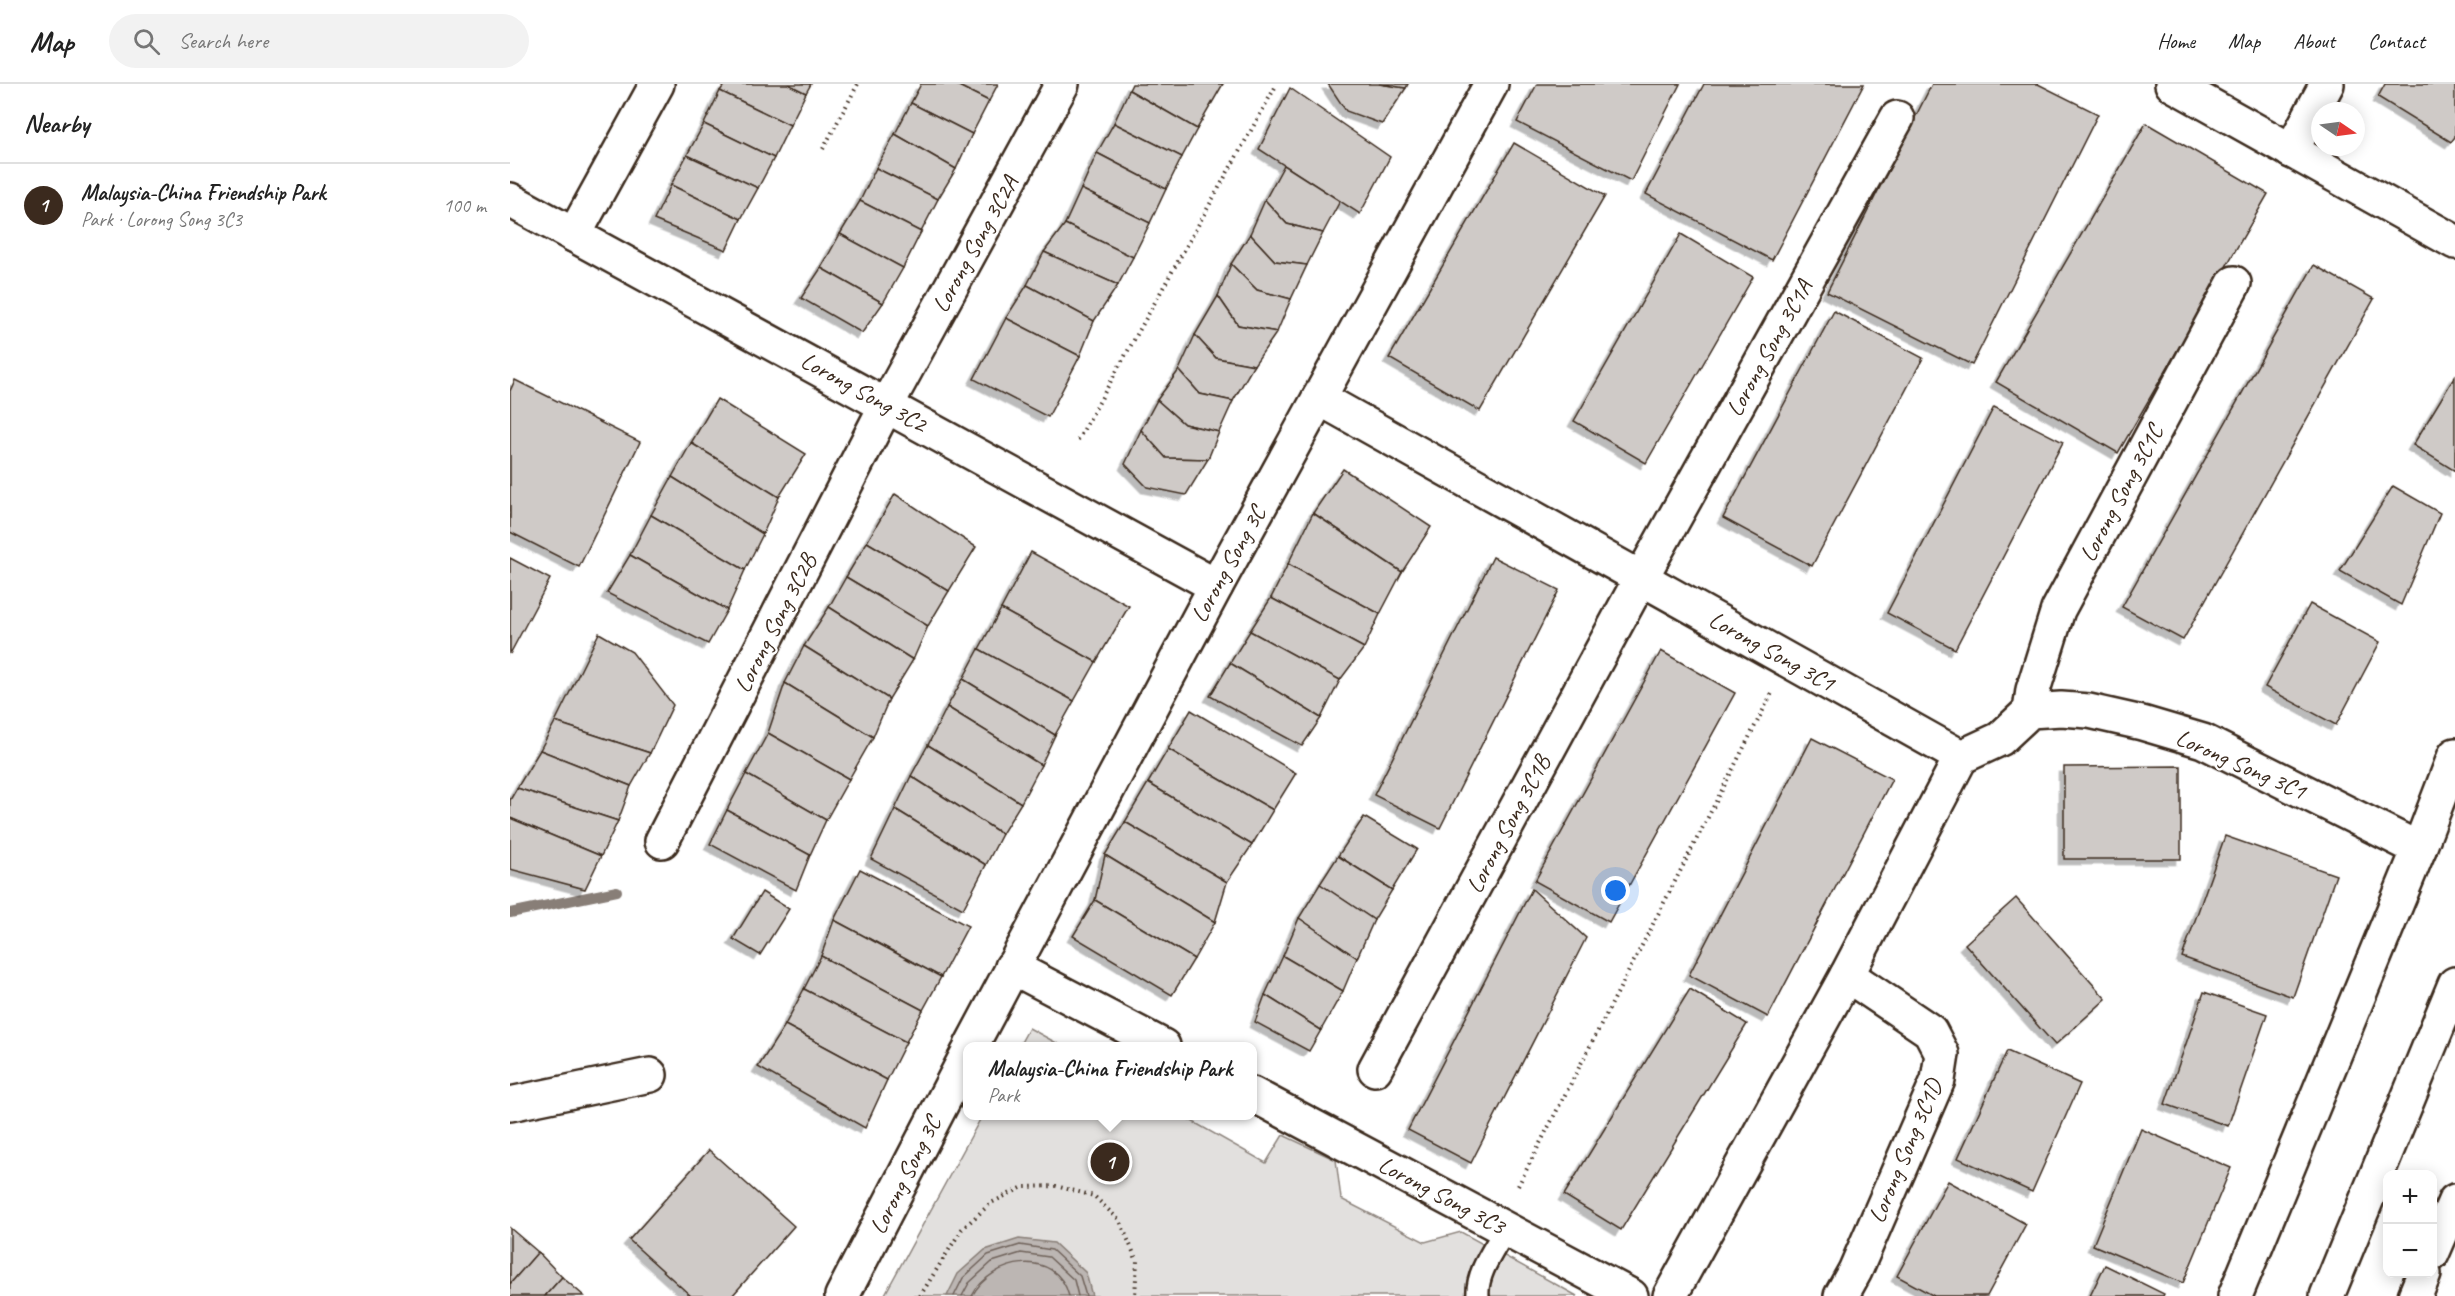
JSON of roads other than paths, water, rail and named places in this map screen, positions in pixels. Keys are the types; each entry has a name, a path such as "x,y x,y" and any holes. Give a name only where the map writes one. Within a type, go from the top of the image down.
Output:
{"street":[{"path":"574,235 657,84"},
{"name":"Lorong Song 3C2A","path":"887,404 1062,84"},
{"name":"Lorong Song 3C","path":"974,1042 1216,586 1491,84"},
{"path":"2172,84 2455,242"},
{"path":"2291,151 2326,84"},
{"name":"Lorong Song 3C1A","path":"1641,578 1897,118"},
{"name":"Lorong Song 3C2","path":"510,200 887,404 1216,586"},
{"name":"Lorong Song 3C1C","path":"2030,711 2033,690 2058,610 2234,283"},
{"name":"Lorong Song 3C1","path":"1319,398 1961,757"},
{"name":"Lorong Song 3C2B","path":"662,841 887,404"},
{"name":"Lorong Song 3C1B","path":"1375,1069 1641,578"},
{"name":"Lorong Song 3C1","path":"2030,711 2061,709 2089,711 2142,723 2203,741 2419,849"},
{"path":"1670,1296 1847,975 1961,757 2000,739 2030,711"},
{"path":"2235,1296 2419,849 2455,755"},
{"path":"1012,967 1154,1042"},
{"name":"Lorong Song 3C1D","path":"1841,1296 1855,1271 1938,1080 1942,1054 1930,1031 1847,975"},
{"path":"2327,1296 2455,984"},
{"name":"Lorong Song 3C","path":"842,1296 963,1063"},
{"path":"510,1104 650,1075"},
{"name":"Lorong Song 3C3","path":"1257,1097 1631,1296"},
{"path":"2437,1244 2455,1201"},
{"path":"2415,1296 2422,1278"}],"lane":[{"path":"1478,1296 1480,1276 1506,1228"}],"water":[{"path":"1019,1239 1054,1243 1086,1273 1092,1296 947,1296 958,1274 985,1250"}],"waterway":[{"path":"510,913 617,891"}],"place":[{"name":"Malaysia-China Friendship Park","path":"1110,1162"}]}
